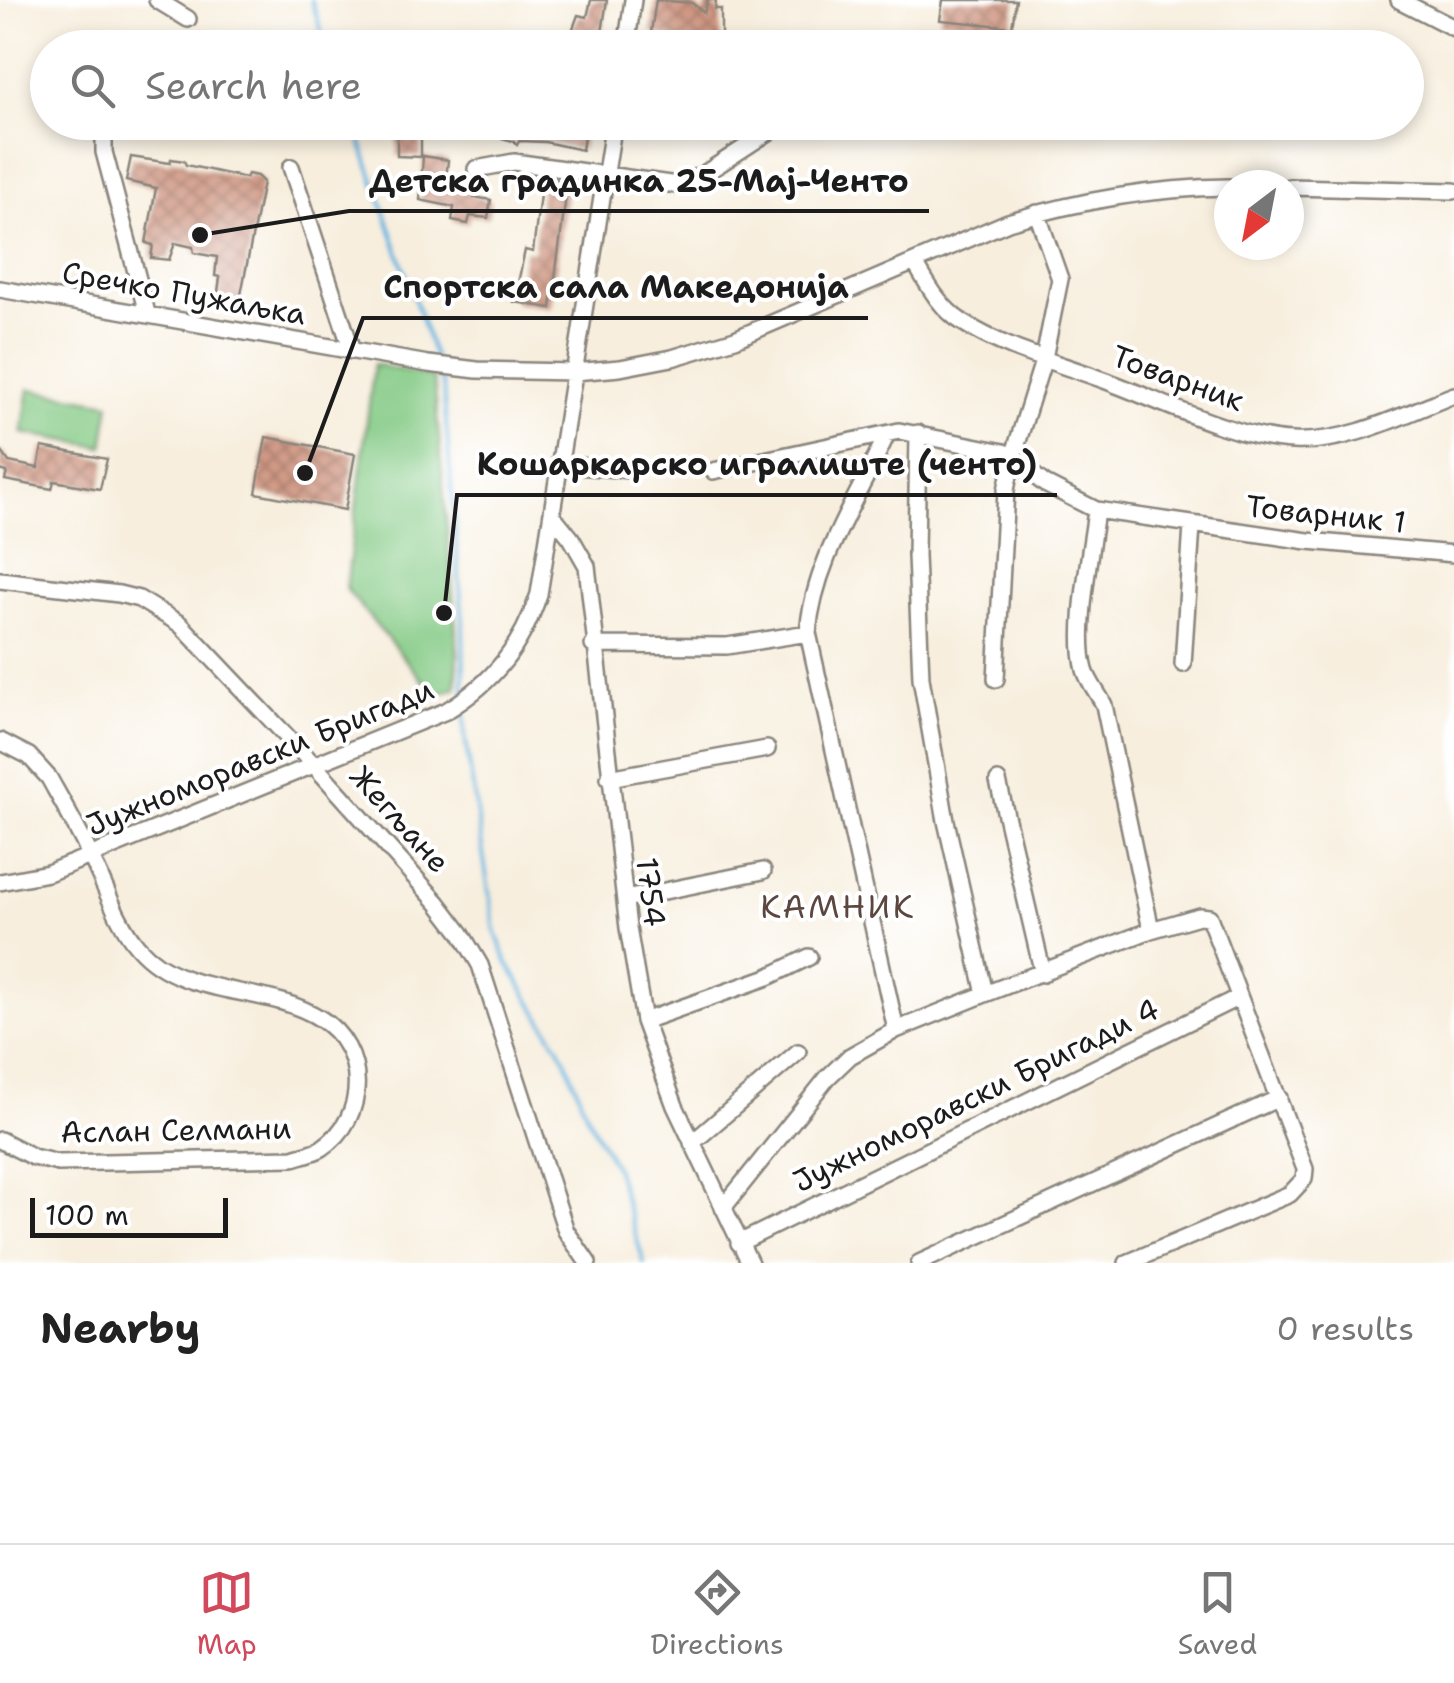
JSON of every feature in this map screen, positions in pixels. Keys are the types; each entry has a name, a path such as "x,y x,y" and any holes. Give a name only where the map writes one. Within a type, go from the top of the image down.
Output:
{"street":[{"path":"157,0 188,19"},
{"path":"629,30 633,0"},
{"path":"1400,0 1454,28"},
{"path":"104,140 147,313"},
{"name":"Јужноморавски Бригади","path":"0,882 48,873 446,712 500,670 528,628 540,594 611,140"},
{"path":"476,169 514,162 677,184 704,174 756,140"},
{"path":"291,167 352,351"},
{"path":"1304,187 1454,190"},
{"name":"Сречко Пужаљка","path":"0,288 428,364 477,370 574,372 672,358 735,339 1008,222 1120,194 1214,188"},
{"path":"996,679 1006,490 1044,358 1060,279 1037,214"},
{"name":"Товарник","path":"915,263 937,298 954,316 979,330 1231,428 1269,438 1295,442 1333,438 1454,396"},
{"name":"Товарник 1","path":"713,471 796,450 899,432 918,433 994,448 1013,456 1045,484 1096,510 1308,541 1454,554"},
{"path":"918,433 916,555 921,678 946,821 985,994"},
{"path":"886,436 814,587 808,633 896,1030"},
{"path":"561,465 632,470"},
{"path":"1096,510 1083,657 1090,682 1104,705 1151,930"},
{"name":"1754","path":"553,516 587,566 609,778 644,1021 692,1143 750,1263"},
{"path":"1183,664 1192,526"},
{"name":"Жегљане","path":"0,580 120,594 166,614 192,636 314,765 438,903 480,965 566,1231 588,1263"},
{"path":"594,645 727,646 808,633"},
{"name":"Јужноморавски Бригади","path":"0,741 28,756 49,778 91,856"},
{"path":"609,778 767,749"},
{"path":"998,781 1042,974"},
{"name":"Аслан Селмани","path":"0,1140 33,1158 58,1163 276,1160 322,1148 342,1125 353,1102 356,1062 345,1039 320,1018 280,1001 164,970 138,946 91,856"},
{"path":"625,899 763,872"},
{"path":"724,1208 850,1056 896,1030 985,994 1151,930 1199,916 1209,917 1306,1169 1298,1188 1127,1263"},
{"path":"644,1021 809,958"},
{"name":"Јужноморавски Бригади 4","path":"739,1243 1237,998"},
{"path":"692,1143 798,1052"},
{"path":"919,1263 1279,1098"}],"green space":[{"path":"374,364 434,378 458,656 456,688 435,695 346,589"},
{"path":"29,389 110,403 103,447 22,433"}],"building":[{"path":"591,0 607,0 602,30 572,30 578,15 587,17"},
{"path":"656,0 692,3 704,13 708,0 716,0 715,9 721,9 721,30 651,30"},
{"path":"943,0 1016,0 1012,27 940,20"},
{"path":"397,140 421,140 421,157 397,156"},
{"path":"509,140 584,140 582,150 545,142 519,141 517,145"},
{"path":"423,156 448,160 446,179 475,185 474,197 491,200 488,218 470,216 468,224 452,221 454,207 420,200"},
{"path":"131,157 170,163 171,159 184,161 186,165 246,178 248,174 257,176 263,182 238,310 216,306 220,277 215,276 217,257 194,253 193,247 175,243 169,260 151,258 153,245 146,243 156,188 126,181"},
{"path":"542,178 568,181 551,308 514,302 525,250 533,252"},
{"path":"266,437 355,454 345,510 256,493"},
{"path":"42,447 107,459 100,489 54,481 52,489 5,480 7,472 0,470 0,449 9,462 38,468"}],"waterway":[{"path":"311,0 321,30"},
{"path":"360,140 436,362"},
{"path":"439,371 463,622 464,695"},
{"path":"464,704 465,736 495,931 507,962 565,1058 587,1116 615,1167 644,1263"}],"place":[{"name":"Детска градинка 25-Мај-Ченто","path":"200,235"},
{"name":"Спортска сала Македонија","path":"305,473"},
{"name":"Кошаркарско игралиште (ченто)","path":"444,613"}],"district":[{"name":"КАМНИК","path":"838,906"}]}
